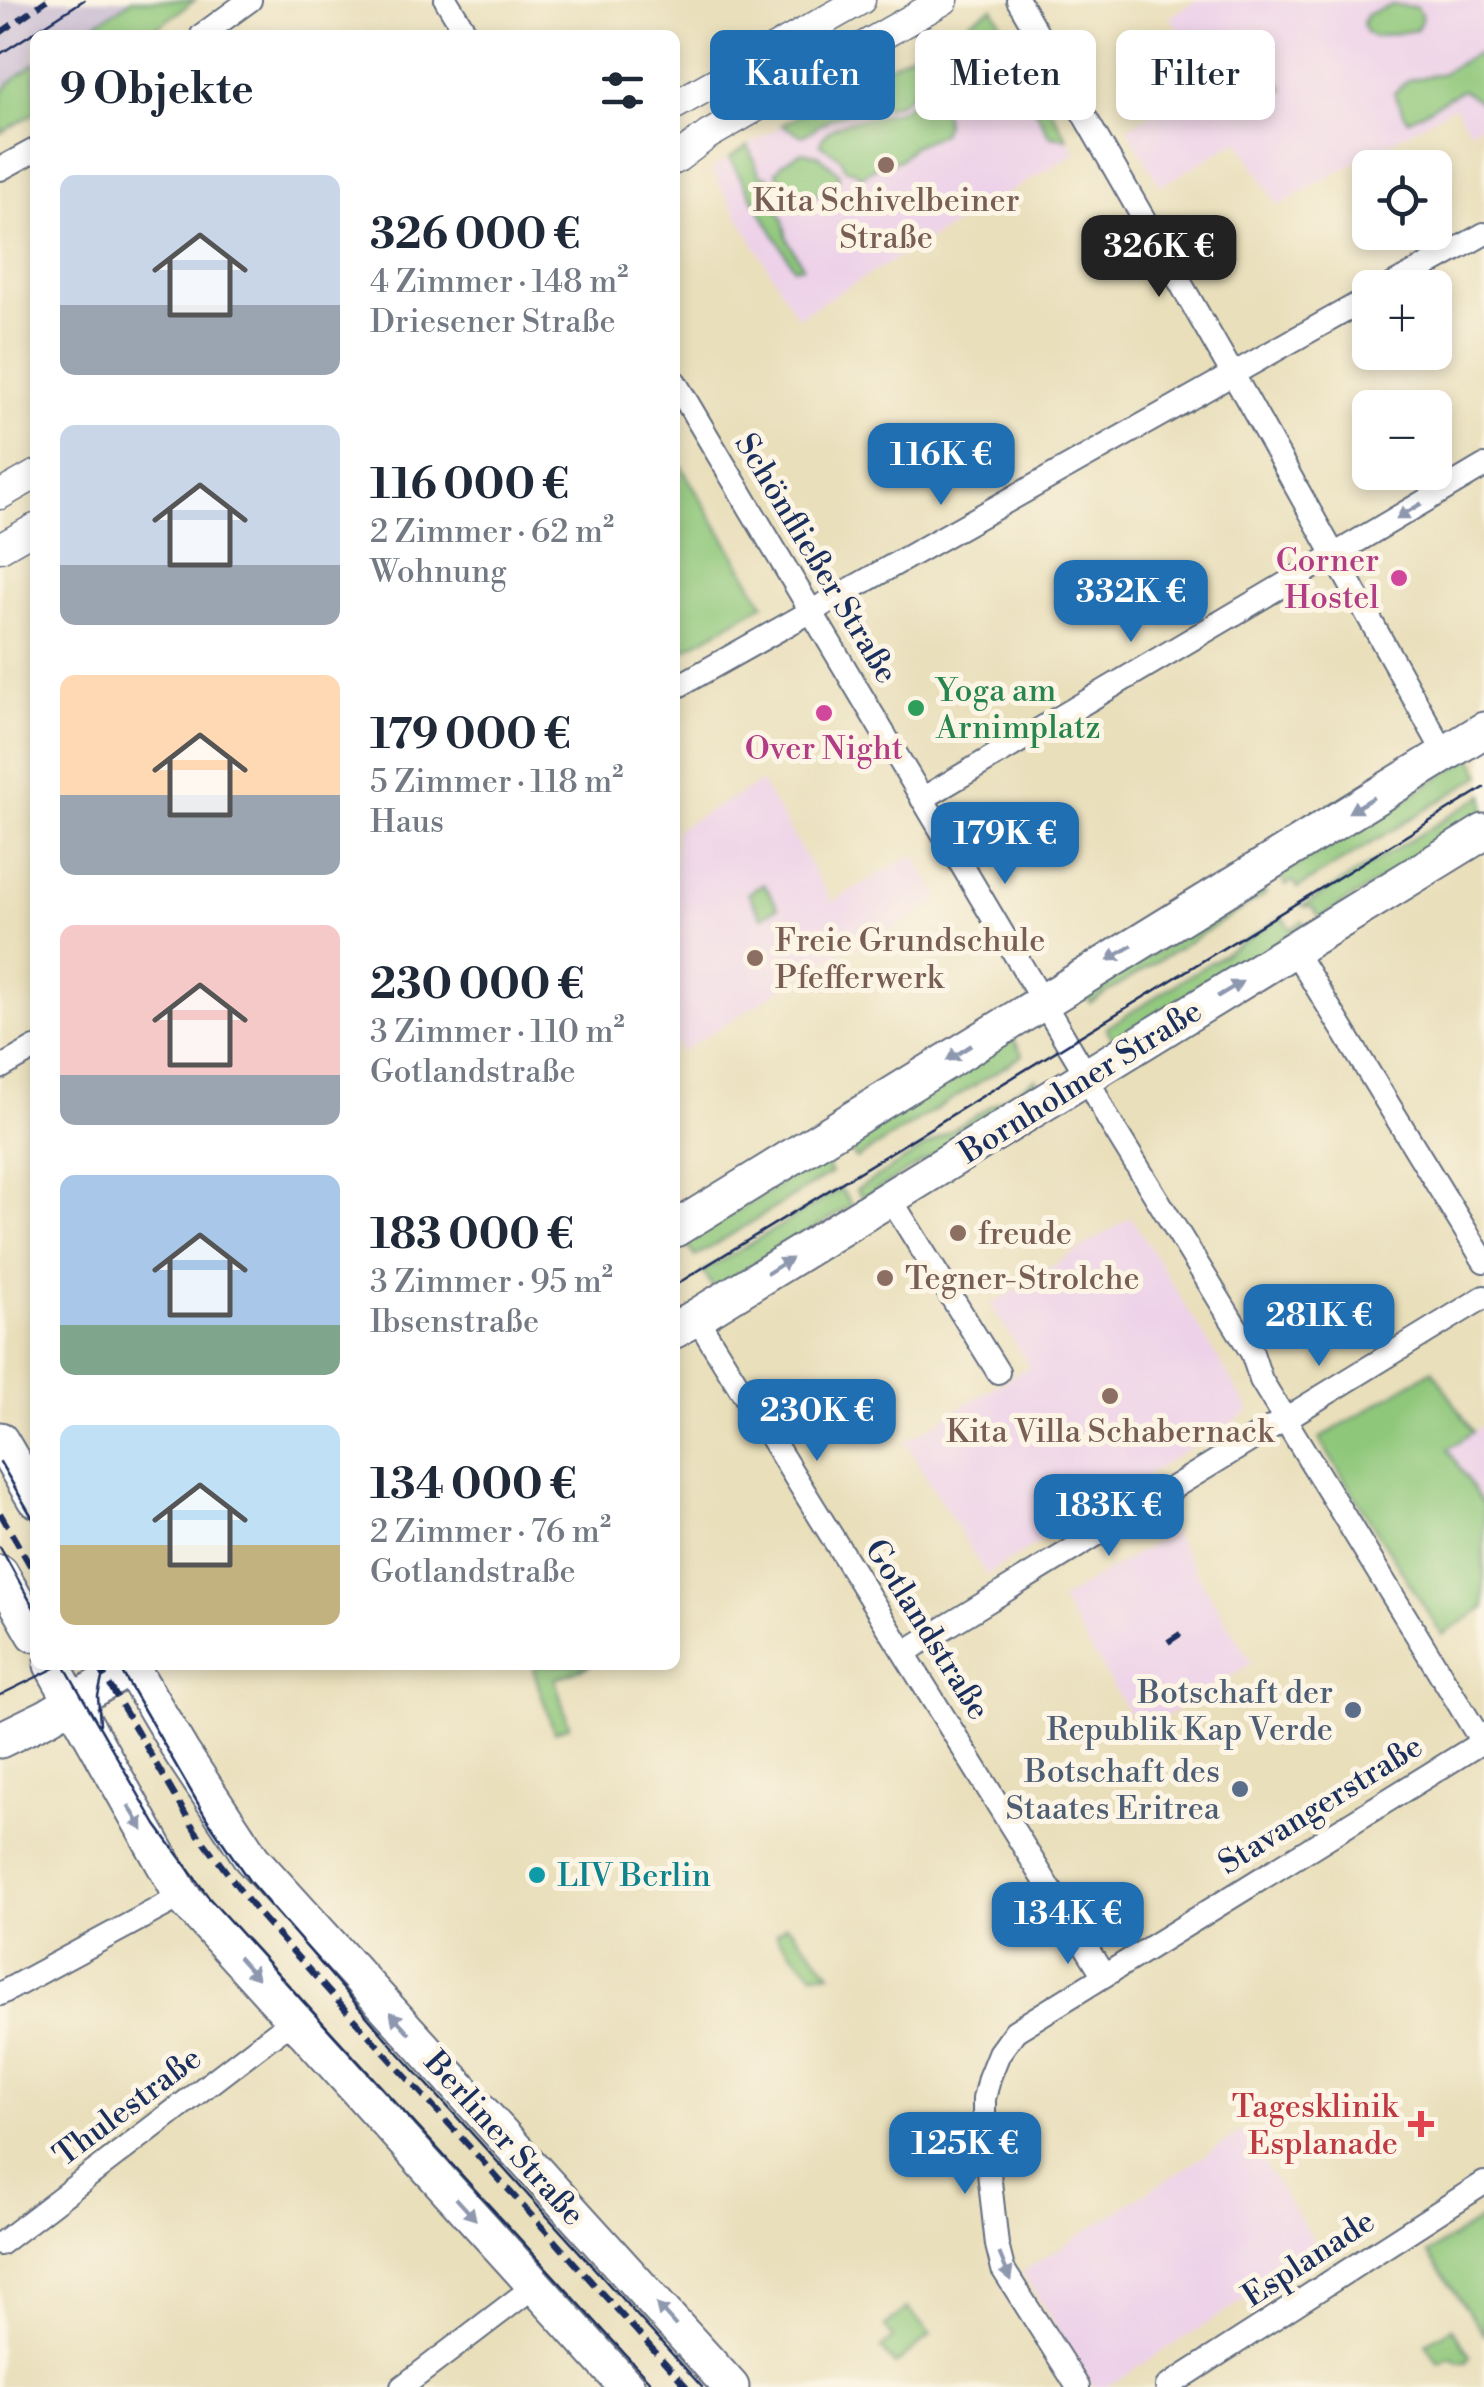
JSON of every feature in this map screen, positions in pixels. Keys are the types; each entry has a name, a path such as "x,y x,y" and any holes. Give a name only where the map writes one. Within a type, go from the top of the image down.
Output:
{"main road":[{"path":"680,1225 1484,730"},
{"name":"Bornholmer Straße","path":"685,1324 1484,832"},
{"path":"0,1440 30,1491"},
{"path":"0,1573 25,1631"},
{"path":"0,1740 64,1682 114,1670"},
{"name":"Berliner Straße","path":"133,1670 227,1825 278,1889 731,2387"},
{"path":"64,1682 182,1896 627,2387"}],"street":[{"path":"209,30 250,0"},
{"path":"446,0 465,30"},
{"path":"680,102 861,0"},
{"path":"680,156 708,136 944,0"},
{"path":"1018,0 1444,754"},
{"path":"0,170 30,156"},
{"path":"1419,270 1484,234"},
{"path":"680,685 1352,307"},
{"name":"Schönfließer Straße","path":"680,390 1087,1076"},
{"path":"922,799 1484,466"},
{"path":"0,495 30,477"},
{"path":"0,548 30,531"},
{"path":"1294,950 1484,1261"},
{"path":"0,1068 30,1051"},
{"name":"Stavangerstraße","path":"1078,2387 1003,2270 997,2245 984,2098 999,2053 1015,2032 1482,1742 1261,1380 1252,1353 1107,1116 1087,1076"},
{"path":"890,1198 998,1372"},
{"path":"905,1652 1484,1297"},
{"name":"Gotlandstraße","path":"685,1324 905,1652 1104,1976"},
{"path":"0,1994 182,1896"},
{"name":"Thulestraße","path":"0,2244 294,2020"},
{"name":"Esplanade","path":"1167,2387 1484,2183"},
{"path":"402,2387 536,2285"}],"shaded area":[{"path":"0,0 195,0 154,30 30,30 30,116 0,133"},
{"path":"1198,0 1484,0 1484,122 1470,130 1454,106 1377,150 1352,150 1352,164 1278,206 1239,140 1160,186 1127,128 1141,120 1275,120 1275,30 1178,30 1170,16"},
{"name":"Kita Schivelbeiner Straße","path":"993,8 1006,30 953,30"},
{"name":"Kita Schivelbeiner Straße","path":"915,51 915,120 1057,120 1076,153 797,317 711,169 791,120 895,120 895,62"},
{"path":"761,782 832,902 914,854 941,900 860,950 855,943 680,1052 680,827"},
{"name":"Kita Villa Schabernack","path":"1131,1217 1250,1411 986,1575 905,1442 1029,1366 991,1305"},
{"path":"1484,1425 1484,1506 1447,1449"},
{"path":"1172,1532 1252,1663 1141,1732 1060,1600"},
{"path":"1243,2131 1321,2252 1106,2387 1094,2387 1022,2272"}],"green space":[{"path":"132,0 195,0 154,30 86,30"},
{"path":"1393,5 1417,7 1421,18 1416,30 1373,37 1365,31 1367,14"},
{"path":"993,8 1006,30 975,30 969,21"},
{"path":"915,51 914,89 895,104 895,62"},
{"path":"1477,53 1484,59 1484,104 1462,90 1408,120 1394,93 1408,80 1443,73"},
{"path":"30,67 30,116 0,133 2,97 15,78"},
{"path":"1275,73 1284,89 1275,94"},
{"path":"915,99 915,120 945,120 941,134 913,146 900,160 878,166 861,177 845,168 840,157 820,144 825,134 843,123 895,120 895,111"},
{"path":"791,120 828,120 803,136 782,125"},
{"path":"1041,120 1057,120 1067,138 1050,136"},
{"path":"748,146 760,175 769,177 774,189 770,204 780,213 789,242 803,266 794,268 729,158"},
{"path":"802,152 818,155 839,173 832,190 817,194 781,182 776,172"},
{"path":"680,464 764,604 680,652"},
{"path":"1472,757 1482,775 1298,888 1293,881 1286,885 1280,876"},
{"path":"1484,795 1484,816 1320,918 1313,907 1303,906"},
{"path":"764,884 778,907 762,917 748,893"},
{"path":"1261,887 1266,894 1090,1003 1085,995"},
{"path":"1283,917 1291,929 1303,921 1306,926 1116,1044 1106,1028"},
{"path":"1013,1038 1023,1055 856,1159 848,1149 837,1155 832,1147"},
{"path":"1036,1078 1043,1089 863,1198 856,1190"},
{"path":"822,1158 831,1173 695,1257 685,1242"},
{"path":"841,1189 852,1205 714,1289 703,1272"},
{"path":"1433,1370 1473,1432 1448,1449 1484,1506 1484,1608 1442,1635 1319,1439"},
{"path":"533,1670 578,1670 555,1679 569,1726 554,1732"},
{"path":"786,1925 831,1973 812,1973 778,1938 776,1933"},
{"path":"1484,2217 1484,2334 1428,2253"},
{"path":"907,2308 931,2335 895,2365 881,2348 893,2338 885,2327"},
{"path":"1452,2328 1470,2356 1466,2362 1451,2357 1439,2364 1426,2343"}],"tram line":[{"path":"37,30 84,0"},
{"path":"0,54 30,35"},
{"path":"680,1282 1484,788"},
{"path":"0,1462 30,1513"},
{"path":"0,1547 30,1601"},
{"path":"0,1695 51,1670"},
{"path":"67,1670 156,1825 210,1899 655,2387"},
{"path":"100,1724 98,1696 104,1670"},
{"path":"121,1670 207,1819 250,1882 396,2050 702,2387"}],"railway":[{"path":"0,33 47,0"},
{"path":"0,1513 30,1565"},
{"path":"1168,1642 1185,1631"},
{"path":"101,1670 195,1830 256,1911 687,2387"}],"place":[{"name":"Kita Schivelbeiner Straße","path":"886,165"},
{"name":"Corner Hostel","path":"1399,578"},
{"name":"Yoga am Arnimplatz","path":"916,708"},
{"name":"Over Night","path":"824,713"},
{"name":"Freie Grundschule Pfefferwerk","path":"755,958"},
{"name":"freude","path":"958,1233"},
{"name":"Tegner-Strolche","path":"885,1278"},
{"name":"Kita Villa Schabernack","path":"1110,1396"},
{"name":"Botschaft der Republik Kap Verde","path":"1353,1710"},
{"name":"Botschaft des Staates Eritrea","path":"1240,1789"},
{"name":"LIV Berlin","path":"537,1875"},
{"name":"Tagesklinik Esplanade","path":"1421,2124"}]}
